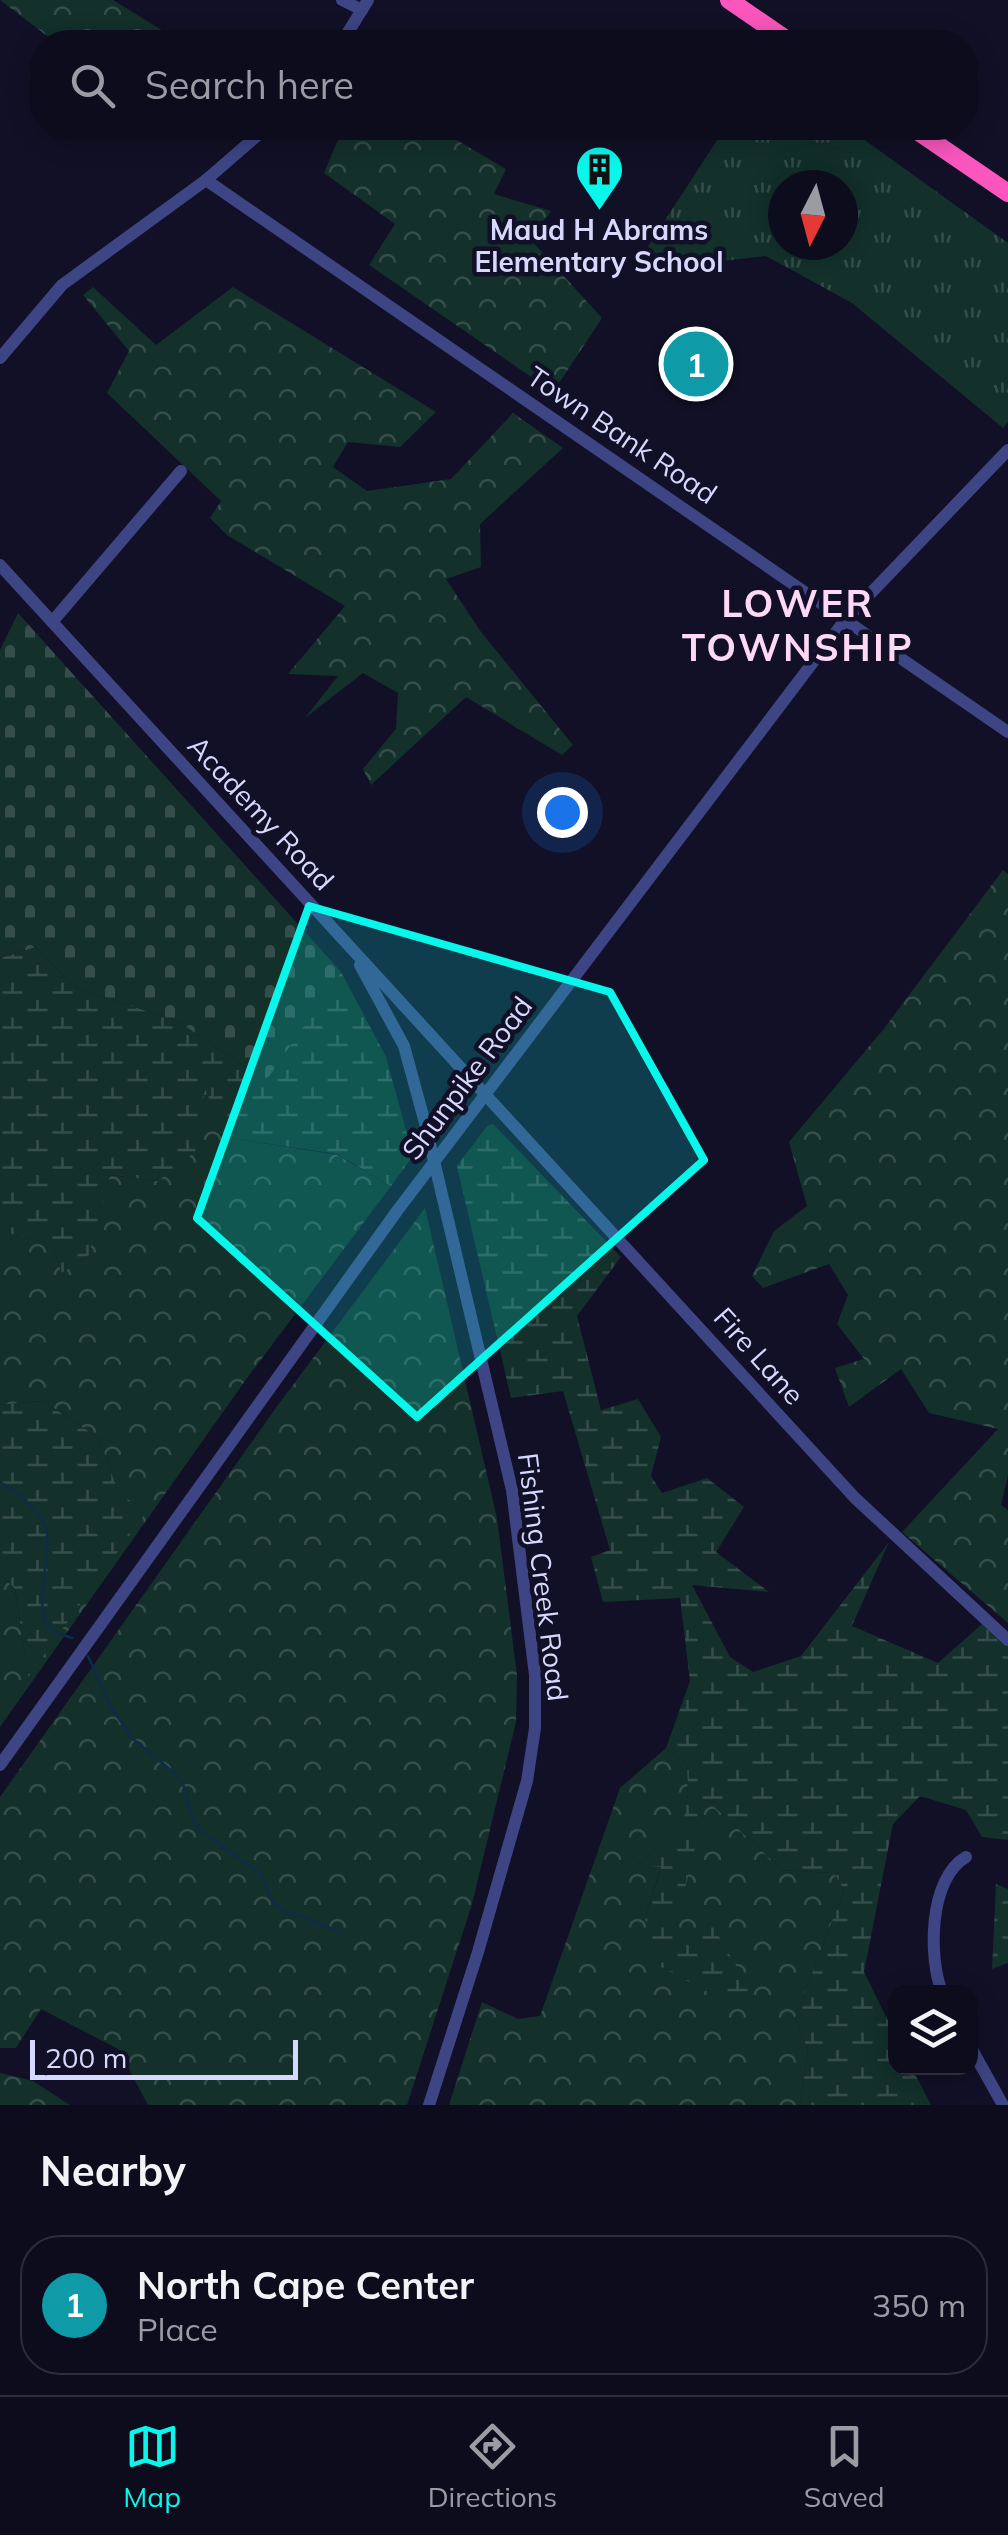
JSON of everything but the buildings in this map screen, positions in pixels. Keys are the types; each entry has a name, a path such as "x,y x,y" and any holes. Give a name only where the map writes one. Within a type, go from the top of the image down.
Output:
{"highway":[{"path":"729,0 773,30"},
{"path":"931,140 1008,196"}],"street":[{"path":"342,0 365,5 349,30"},
{"path":"0,358 62,285 206,180 252,140"},
{"name":"Town Bank Road","path":"206,180 1008,732"},
{"name":"Shunpike Road","path":"0,1765 434,1162 845,620 1008,450"},
{"path":"52,622 181,471"},
{"name":"Academy Road","path":"0,565 486,1094"},
{"name":"Fishing Creek Road","path":"350,945 404,1046 434,1162 512,1490 534,1675 536,1705 527,1781 429,2105"},
{"name":"Fire Lane","path":"486,1094 854,1498 1008,1640"},
{"path":"940,1985 932,1950 935,1916 948,1874 966,1857"},
{"path":"978,2060 1003,2105"}],"highlighted area":[{"path":"309,906 610,992 704,1160 417,1417 197,1218"}],"green space":[{"path":"0,0 113,0 162,30 39,30"},
{"path":"456,140 506,169 494,194 551,211 530,239 602,318 553,392 369,265 395,224 324,173 337,142"},
{"path":"717,140 865,140 1008,243 1008,422 1003,428 852,303 773,260 858,260 858,170 768,170 768,257 632,271"},
{"path":"93,287 156,345 233,287 436,412 400,447 348,442 333,467 367,491 451,479 513,413 563,448 480,524 481,567 446,579 481,632 573,745 562,755 466,697 371,785 363,769 396,729 398,693 363,673 305,718 338,676 288,674 345,606 227,535 210,518 221,501 107,393 129,351 83,295"},
{"path":"18,613 341,972 266,1081 179,1022 73,986 36,947 0,958 0,650"},
{"path":"1003,870 1008,874 1008,1475 1001,1505 1008,1510 1008,1623 902,1532 998,1429 929,1413 901,1369 849,1407 835,1368 864,1359 837,1324 848,1295 829,1264 763,1288 752,1276 774,1231 807,1206 789,1142 882,1031"},
{"path":"36,947 73,986 179,1022 266,1081 341,972 386,1057 413,1156 391,1186 337,1154 224,1137 205,1088 195,1152 158,1181 110,1175 89,1255 62,1273 51,1244 0,1231 0,958"},
{"path":"205,1085 224,1137 337,1155 391,1186 245,1381 0,1727 0,1573 15,1589 28,1676 119,1494 99,1438 43,1401 0,1405 0,1231 51,1244 62,1273 88,1255 110,1175 158,1181"},
{"path":"493,1124 621,1257 577,1316 601,1410 638,1399 661,1437 651,1476 662,1493 707,1478 744,1507 716,1552 769,1592 692,1585 730,1657 753,1672 801,1656 889,1542 852,1626 938,1663 982,1624 1008,1643 1008,1840 982,1837 966,1810 920,1796 893,1824 864,1972 888,2021 888,2075 916,2075 931,2105 800,2105 808,2050 795,2018 844,1890 834,1873 783,1870 707,1800 676,1925 689,1939 711,1923 754,1996 736,2007 652,1962 645,1918 661,1867 637,1865 682,1828 688,1794 687,1763 666,1748 690,1681 680,1598 603,1602 591,1557 610,1550 563,1391 511,1398 457,1166 487,1126"},
{"path":"425,1208 497,1518 517,1675 516,1722 472,1904 407,2105 148,2105 118,2049 41,2009 16,2048 0,2048 0,1797 278,1405"},
{"path":"43,1401 99,1438 119,1494 147,1511 28,1677 15,1589 0,1573 0,1405"},
{"path":"666,1748 687,1763 688,1794 683,1828 638,1864 661,1866 645,1918 736,2007 711,1923 689,1940 676,1925 706,1799 783,1870 834,1873 844,1890 795,2018 808,2050 800,2105 449,2105 482,2002 518,2019 540,2016 620,1788"},
{"path":"996,1884 1008,1889 1008,1963 992,1969"},
{"path":"0,2073 33,2081 70,2105 0,2105"}],"waterway":[{"path":"0,1482 29,1504 45,1526 48,1544 42,1609 52,1630 72,1638"},
{"path":"88,1656 111,1707 132,1738 180,1778 198,1829 260,1873 273,1902 281,1909 341,1932"}],"place":[{"name":"Maud H Abrams Elementary School","path":"599,212"},
{"name":"North Cape Center","path":"696,364"}],"district":[{"name":"LOWER TOWNSHIP","path":"798,626"}]}
